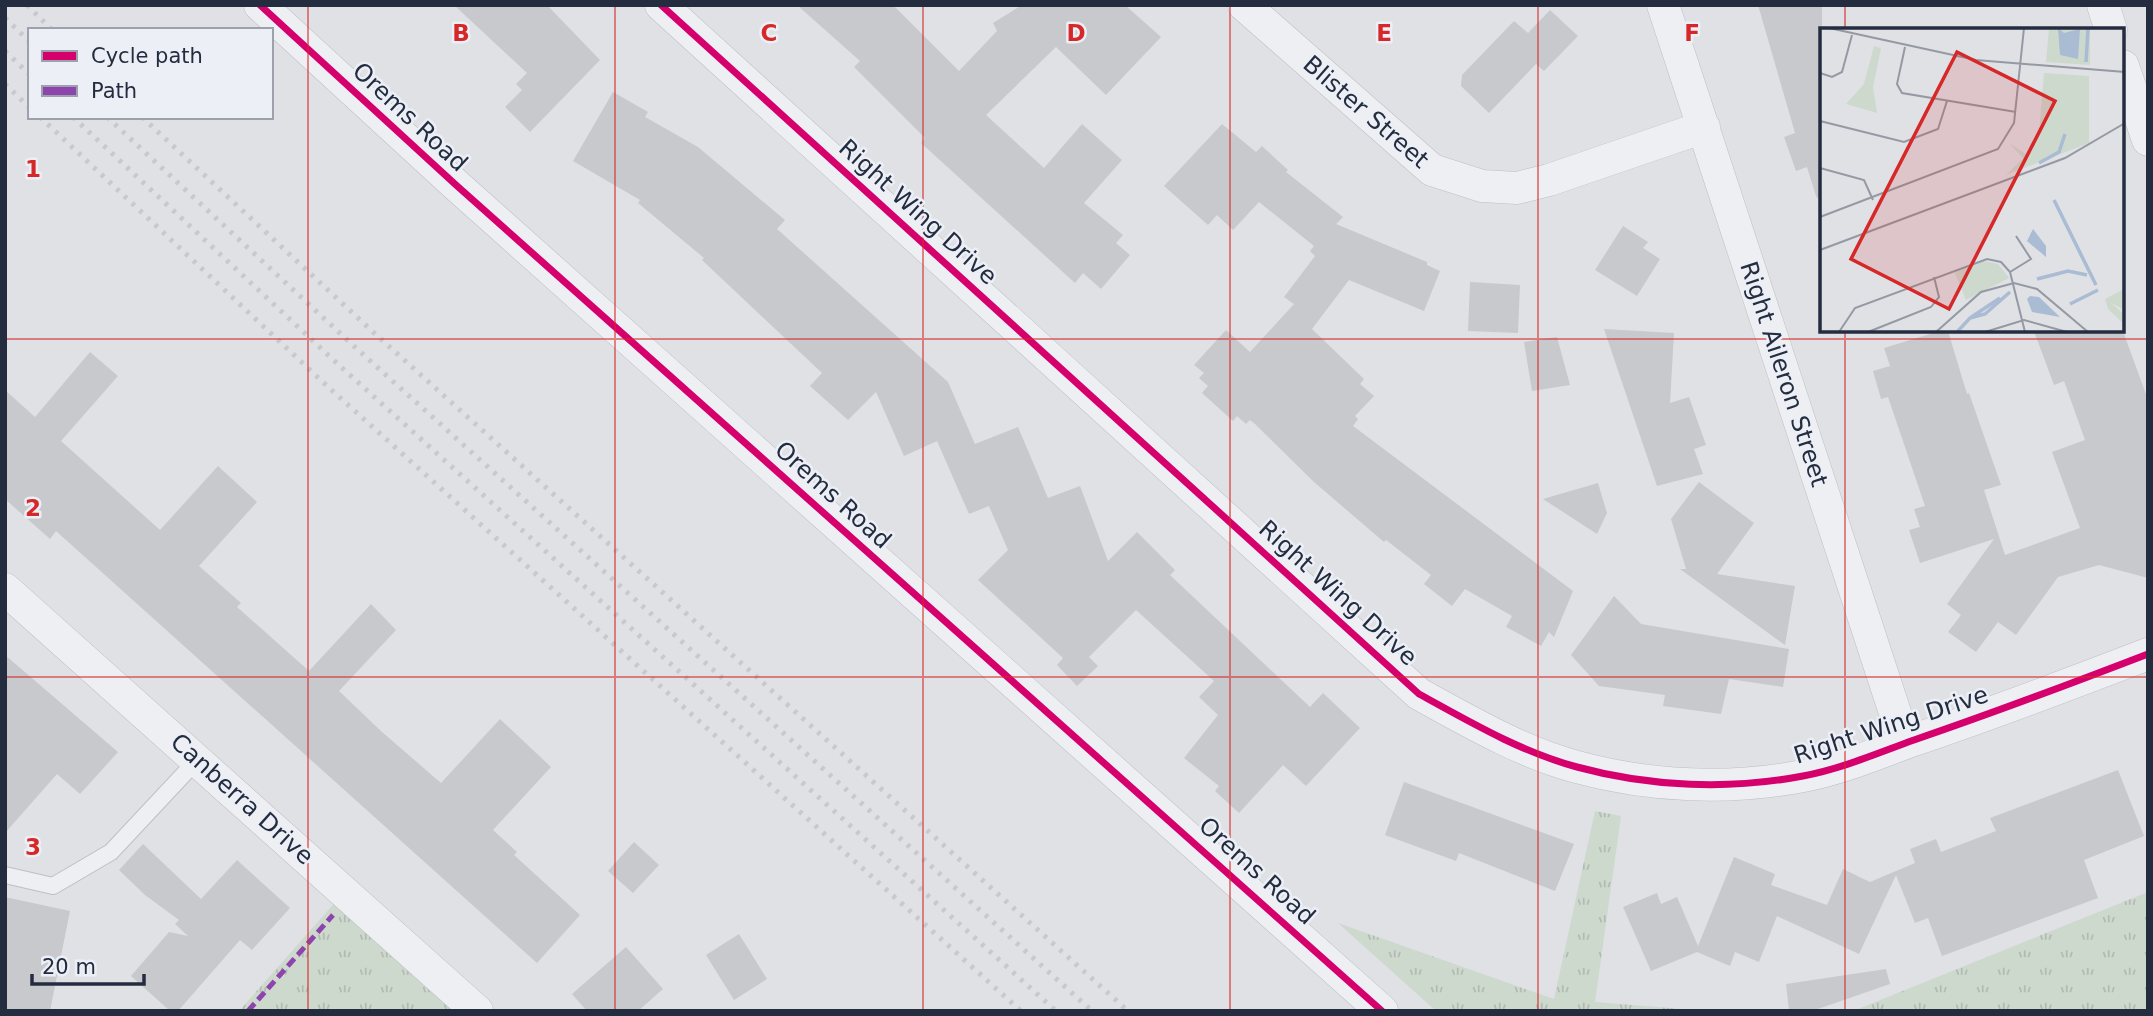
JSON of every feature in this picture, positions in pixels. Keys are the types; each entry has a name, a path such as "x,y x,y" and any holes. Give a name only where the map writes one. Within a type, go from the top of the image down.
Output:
{"street":[{"name":"Orems Road","path":"260,5 456,185 1382,1011"},
{"name":"Right Wing Drive","path":"661,5 1419,694 1526,750 1577,767 1633,779 1718,785 1804,776 1905,743 2148,654"},
{"name":"Blister Street","path":"1244,5 1432,170 1482,186 1517,188 1549,180 1704,127"},
{"name":"Right Aileron Street","path":"1663,5 1905,743"},
{"path":"2103,5 2110,28"},
{"path":"2125,72 2148,139"},
{"name":"Canberra Drive","path":"5,589 477,1011"}],"lane":[{"path":"5,875 53,886 111,852 198,760"}],"green space":[{"path":"1595,811 1621,816 1595,1002 1707,1011 1436,1011 1338,923 1554,999"},
{"path":"2148,892 2148,1011 1853,1011"},
{"path":"338,899 460,1011 239,1011"}],"building":[{"path":"454,5 547,5 600,60 530,132 505,107 522,90 516,84 527,73"},
{"path":"797,5 893,5 959,71 997,31 993,23 1022,5 1125,5 1161,37 1106,95 1056,47 986,115 1044,168 1082,124 1122,160 1084,203 1123,235 1116,243 1130,255 1101,289 1083,273 1075,283 921,143 925,138 854,67 860,61"},
{"path":"1758,5 1822,5 1820,197 1817,198 1807,167 1796,171 1784,137 1795,133"},
{"path":"1550,10 1578,36 1544,71 1536,64 1489,113 1461,86 1462,75 1514,21 1528,33"},
{"path":"613,92 648,112 645,117 698,147 785,220 777,229 948,382 975,444 1018,427 1048,498 1080,486 1108,561 1137,532 1175,570 1170,575 1310,707 1323,693 1360,728 1306,786 1283,765 1239,813 1215,791 1219,786 1184,758 1218,715 1199,697 1214,681 1136,610 1089,657 1098,666 1077,686 1057,665 1063,658 978,580 1008,550 989,506 969,514 937,441 904,456 876,392 848,420 810,386 822,373 702,260 704,258 638,203 640,200 573,161"},
{"path":"1222,124 1256,152 1262,146 1288,170 1286,172 1343,217 1336,224 1427,262 1427,265 1440,271 1424,311 1349,280 1312,329 1364,379 1360,384 1374,396 1355,416 1358,419 1353,426 1573,591 1554,637 1549,632 1541,646 1506,627 1512,616 1465,589 1452,606 1424,584 1431,575 1386,540 1384,542 1314,482 1255,424 1250,420 1246,424 1237,416 1233,421 1202,393 1208,386 1199,378 1204,373 1194,365 1226,330 1250,352 1294,304 1284,297 1315,256 1310,251 1314,246 1259,202 1233,230 1217,215 1208,225 1164,186"},
{"path":"1623,226 1648,242 1643,248 1660,259 1637,296 1595,270"},
{"path":"1470,282 1520,285 1518,333 1468,331"},
{"path":"1604,329 1674,333 1670,403 1689,397 1706,445 1694,449 1703,474 1657,486"},
{"path":"1937,332 1948,332 1967,394 1969,393 2001,485 1984,490 2005,555 2080,528 2052,452 2085,440 2064,381 2054,385 2034,332 2123,332 2148,400 2148,578 2099,565 2058,577 2016,635 1998,622 1976,652 1948,632 1961,615 1947,604 1994,539 1920,563 1909,530 1920,527 1914,509 1925,506 1888,397 1881,399 1873,371 1890,366 1884,348"},
{"path":"1557,337 1570,385 1532,391 1524,342"},
{"path":"90,352 118,376 61,441 160,530 218,466 257,502 199,566 241,603 237,607 309,671 371,604 396,630 339,691 441,783 500,719 551,767 493,830 517,852 514,855 580,915 537,963 56,531 50,539 5,499 5,390 35,417"},
{"path":"1699,482 1754,523 1717,574 1795,586 1785,645 1680,569 1686,569 1671,519"},
{"path":"1598,483 1607,513 1597,534 1543,499"},
{"path":"1614,596 1641,624 1789,649 1783,687 1729,679 1721,714 1663,706 1665,695 1599,686 1571,655"},
{"path":"5,655 118,752 80,794 57,774 5,833"},
{"path":"2118,770 2144,836 2084,860 2098,898 1942,956 1928,918 1915,923 1896,875 1859,954 1777,916 1759,962 1735,952 1730,966 1697,952 1651,971 1623,907 1657,893 1661,904 1677,897 1698,946 1734,857 1775,874 1771,885 1827,905 1843,869 1870,882 1915,863 1910,849 1936,839 1941,852 1996,831 1990,818"},
{"path":"1404,782 1574,844 1555,891 1459,853 1456,861 1385,835"},
{"path":"634,842 659,865 633,893 608,871"},
{"path":"143,844 201,899 237,860 290,908 252,950 240,940 178,1011 170,1011 131,976 169,932 188,936 175,924 179,920 145,895 119,870"},
{"path":"5,897 70,911 50,1011 5,1011"},
{"path":"739,934 767,979 734,1000 706,955"},
{"path":"626,947 663,989 638,1011 587,1011 572,994"},
{"path":"1886,969 1890,984 1812,1011 1789,1011 1786,984"}],"railway":[{"path":"27,5 50,28"},
{"path":"5,18 28,40"},
{"path":"5,51 28,73"},
{"path":"5,84 28,106"},
{"path":"42,119 326,385 1021,1011"},
{"path":"75,119 341,367 1056,1011"},
{"path":"109,119 357,349 1092,1011"},
{"path":"144,119 372,331 1128,1011"}],"marked path":[{"path":"248,1011 333,915"}],"cycle path":[{"path":"260,5 456,185 1382,1011"},
{"path":"661,5 1419,694 1516,745 1556,761 1633,779 1719,785 1775,780 1817,773 1859,760 2148,654"}]}
